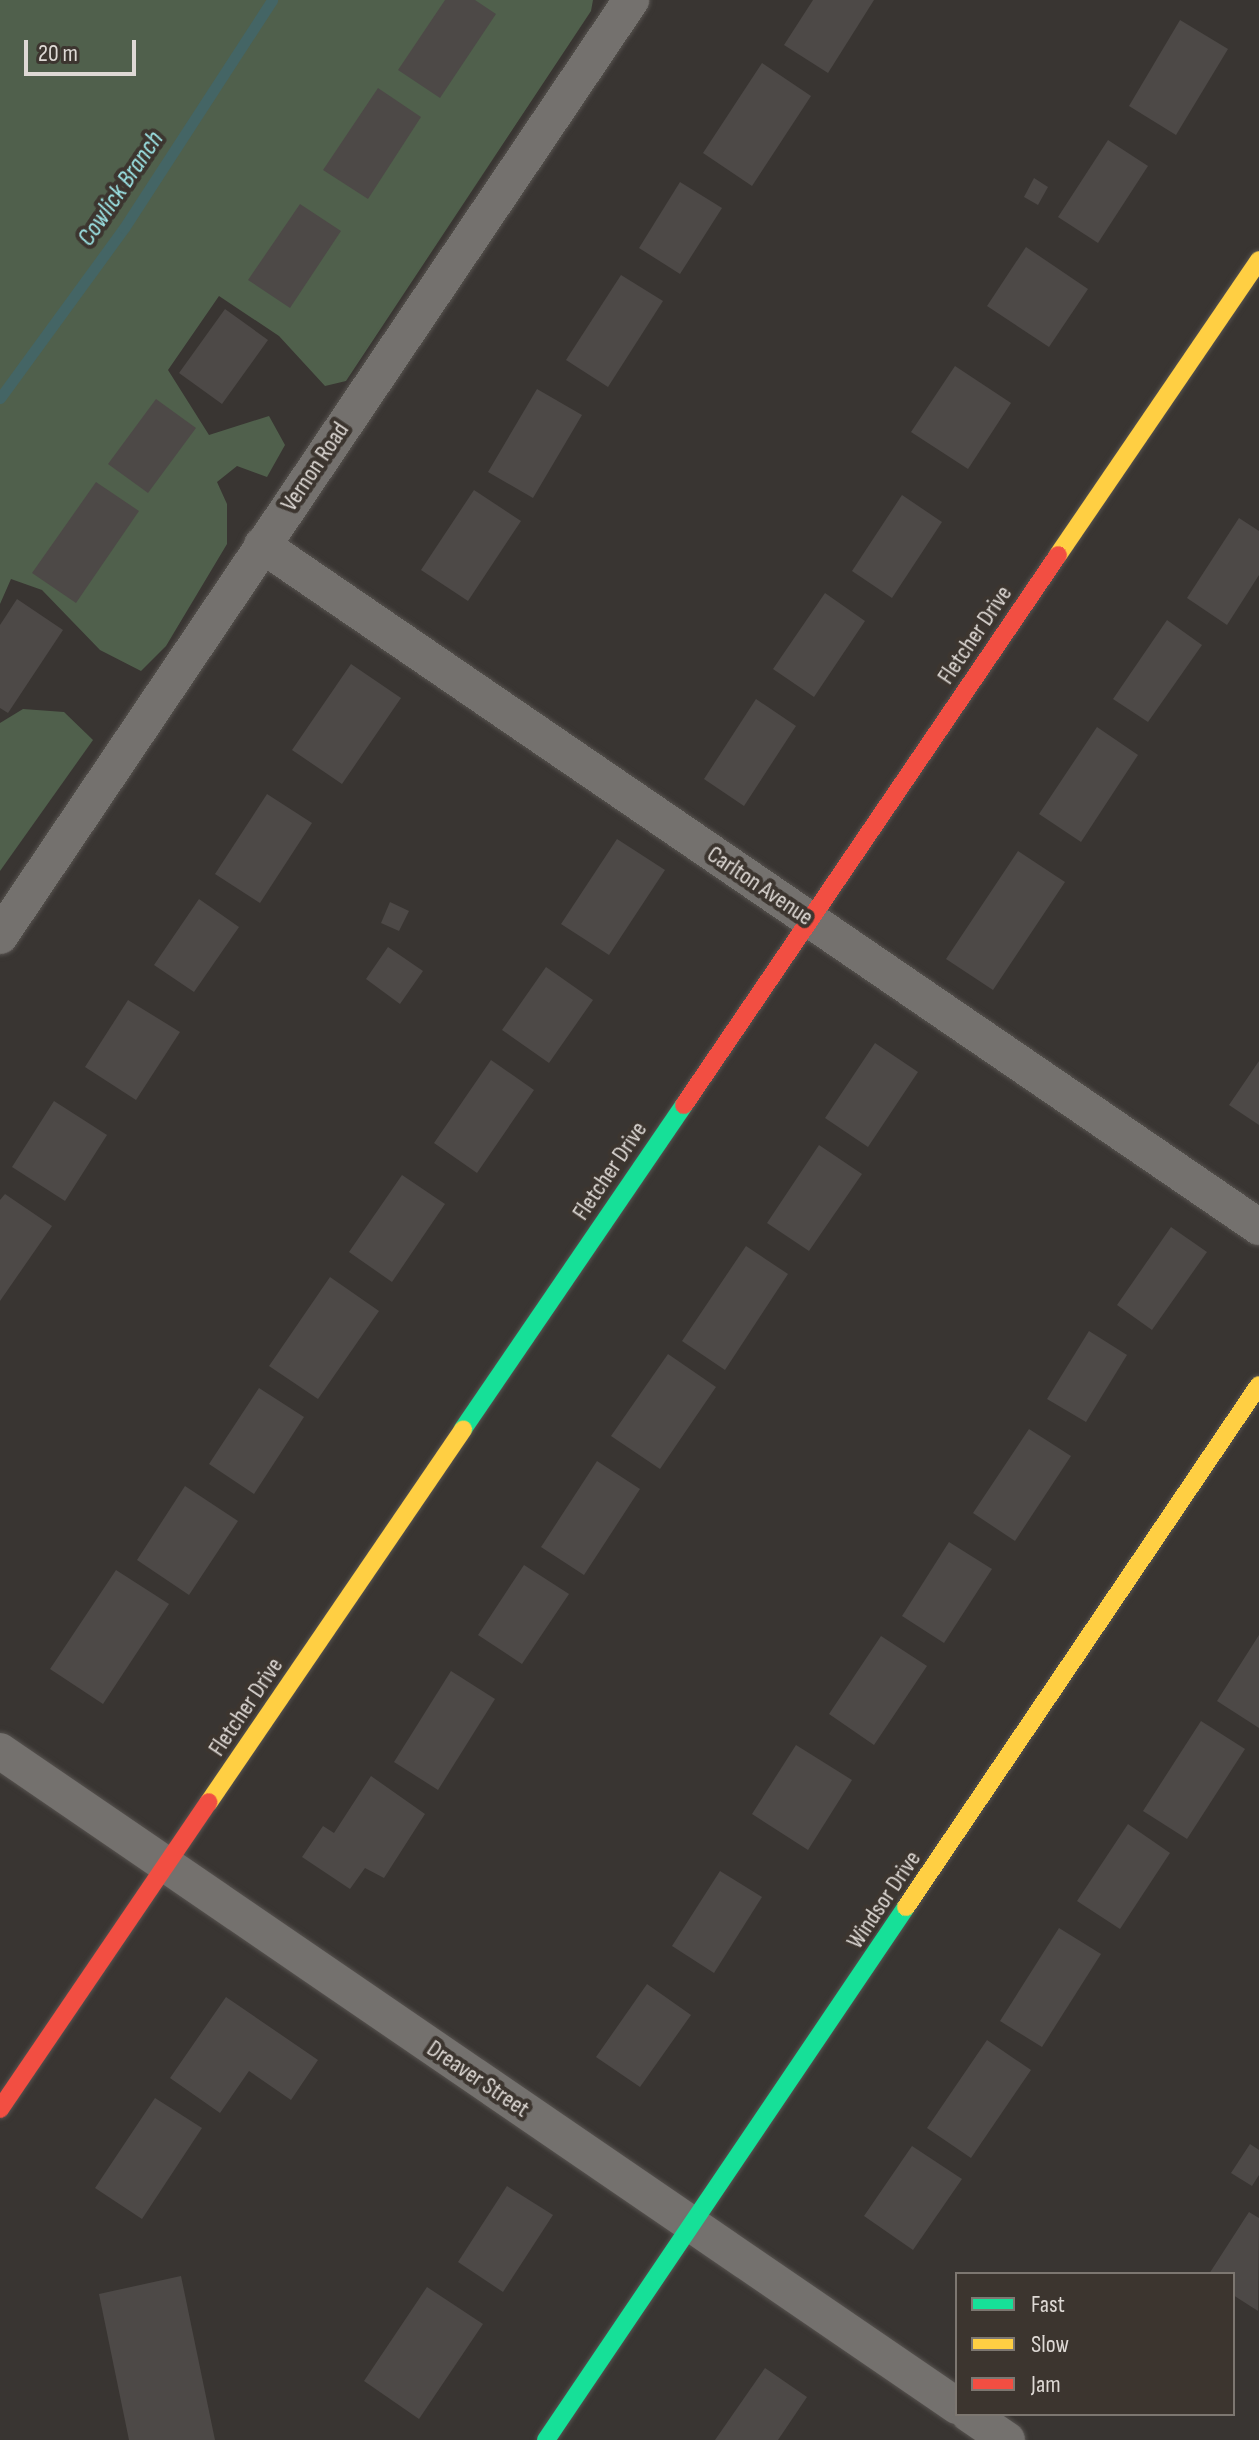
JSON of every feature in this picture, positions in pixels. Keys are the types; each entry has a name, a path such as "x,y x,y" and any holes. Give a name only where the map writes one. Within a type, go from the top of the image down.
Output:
{"street":[{"name":"Vernon Road","path":"0,936 631,0"},
{"name":"Fletcher Drive","path":"0,2109 1259,260"},
{"name":"Carlton Avenue","path":"262,545 1259,1227"},
{"name":"Windsor Drive","path":"546,2440 694,2227 1259,1385"},
{"name":"Dreaver Street","path":"0,1751 955,2405"},
{"path":"972,2416 1007,2440"}],"green space":[{"path":"0,0 593,0 591,11 346,381 325,386 279,336 219,296 168,370 209,435 269,416 285,445 267,477 237,466 217,482 227,504 227,544 166,646 141,671 100,650 42,590 11,579 0,604"},
{"path":"23,709 64,712 93,740 0,871 0,723"}],"building":[{"path":"445,0 475,0 496,14 440,98 398,70"},
{"path":"813,0 874,0 828,73 784,45"},
{"path":"1180,20 1228,49 1176,135 1129,106"},
{"path":"762,63 811,96 752,186 703,153"},
{"path":"378,88 421,117 368,199 323,170"},
{"path":"1108,140 1148,166 1098,243 1058,217"},
{"path":"1034,178 1048,187 1038,205 1024,197"},
{"path":"680,182 722,208 680,274 639,248"},
{"path":"300,204 341,231 290,308 248,280"},
{"path":"1026,247 1088,289 1049,347 987,306"},
{"path":"621,275 663,301 608,387 566,360"},
{"path":"225,309 268,340 222,404 179,373"},
{"path":"955,366 1011,403 968,469 911,432"},
{"path":"537,389 582,415 533,498 488,472"},
{"path":"156,399 196,428 148,493 108,464"},
{"path":"96,482 139,511 76,603 32,573"},
{"path":"474,490 521,521 468,601 421,570"},
{"path":"902,495 942,522 892,598 852,571"},
{"path":"1239,518 1259,531 1259,575 1227,625 1187,598"},
{"path":"825,593 865,621 814,697 773,669"},
{"path":"17,599 63,630 8,713 0,708 0,625"},
{"path":"1167,620 1202,645 1148,722 1113,699"},
{"path":"351,664 401,698 342,784 292,750"},
{"path":"756,699 796,726 744,806 704,779"},
{"path":"1097,727 1138,755 1081,842 1039,814"},
{"path":"267,794 312,823 260,903 215,874"},
{"path":"617,839 665,870 609,955 561,924"},
{"path":"1018,851 1065,882 993,990 946,959"},
{"path":"199,899 239,927 194,992 154,965"},
{"path":"390,902 409,911 399,931 381,923"},
{"path":"388,947 423,971 400,1004 366,979"},
{"path":"546,967 593,1000 549,1063 502,1030"},
{"path":"128,1000 180,1032 136,1100 85,1067"},
{"path":"875,1043 918,1072 868,1147 825,1118"},
{"path":"491,1060 534,1090 477,1173 434,1143"},
{"path":"1259,1061 1259,1125 1229,1105"},
{"path":"54,1101 107,1135 65,1201 12,1167"},
{"path":"819,1145 862,1174 809,1251 767,1223"},
{"path":"402,1175 445,1204 392,1282 349,1252"},
{"path":"5,1194 52,1226 0,1301 0,1200"},
{"path":"1171,1227 1207,1252 1152,1330 1117,1305"},
{"path":"746,1246 788,1274 725,1370 682,1341"},
{"path":"330,1277 379,1311 318,1399 269,1366"},
{"path":"1089,1331 1127,1355 1086,1422 1047,1399"},
{"path":"668,1354 716,1387 660,1469 611,1436"},
{"path":"259,1388 304,1417 254,1494 209,1464"},
{"path":"1029,1429 1071,1456 1015,1541 973,1513"},
{"path":"597,1461 640,1489 584,1575 541,1547"},
{"path":"185,1486 238,1521 189,1595 137,1560"},
{"path":"949,1542 992,1569 944,1643 902,1616"},
{"path":"524,1565 569,1594 522,1664 478,1635"},
{"path":"116,1570 169,1604 103,1704 50,1669"},
{"path":"1259,1635 1259,1728 1217,1701"},
{"path":"881,1636 927,1666 874,1745 829,1714"},
{"path":"451,1671 495,1699 438,1790 394,1762"},
{"path":"1201,1721 1245,1749 1187,1839 1143,1811"},
{"path":"796,1745 852,1780 808,1850 752,1814"},
{"path":"371,1776 425,1814 384,1878 365,1868 350,1889 302,1857 323,1826 334,1833"},
{"path":"1128,1824 1170,1853 1120,1929 1077,1901"},
{"path":"720,1871 762,1897 714,1973 672,1946"},
{"path":"1059,1928 1101,1954 1042,2047 1000,2021"},
{"path":"647,1984 691,2015 640,2087 596,2057"},
{"path":"226,1997 318,2060 291,2100 249,2071 220,2113 170,2078"},
{"path":"987,2040 1031,2070 971,2158 927,2128"},
{"path":"155,2098 202,2128 142,2219 95,2188"},
{"path":"1250,2144 1259,2150 1259,2175 1252,2186 1231,2173"},
{"path":"912,2146 962,2179 913,2250 864,2216"},
{"path":"507,2186 553,2215 503,2292 458,2262"},
{"path":"1249,2212 1259,2218 1258,2311 1235,2296 1235,2272 1210,2272"},
{"path":"181,2276 215,2440 129,2440 99,2294"},
{"path":"427,2287 483,2324 419,2419 364,2381"},
{"path":"765,2368 807,2397 778,2440 715,2440"}],"waterway":[{"name":"Cowlick Branch","path":"0,398 124,228 272,0"}],"traffic: fast":[{"path":"463,1429 684,1105"},
{"path":"546,2440 906,1907"}],"traffic: slow":[{"path":"1058,555 1259,260"},
{"path":"906,1907 1259,1385"},
{"path":"209,1802 463,1429"}],"traffic: jam":[{"path":"684,1105 1058,555"},
{"path":"0,2109 209,1802"}]}
